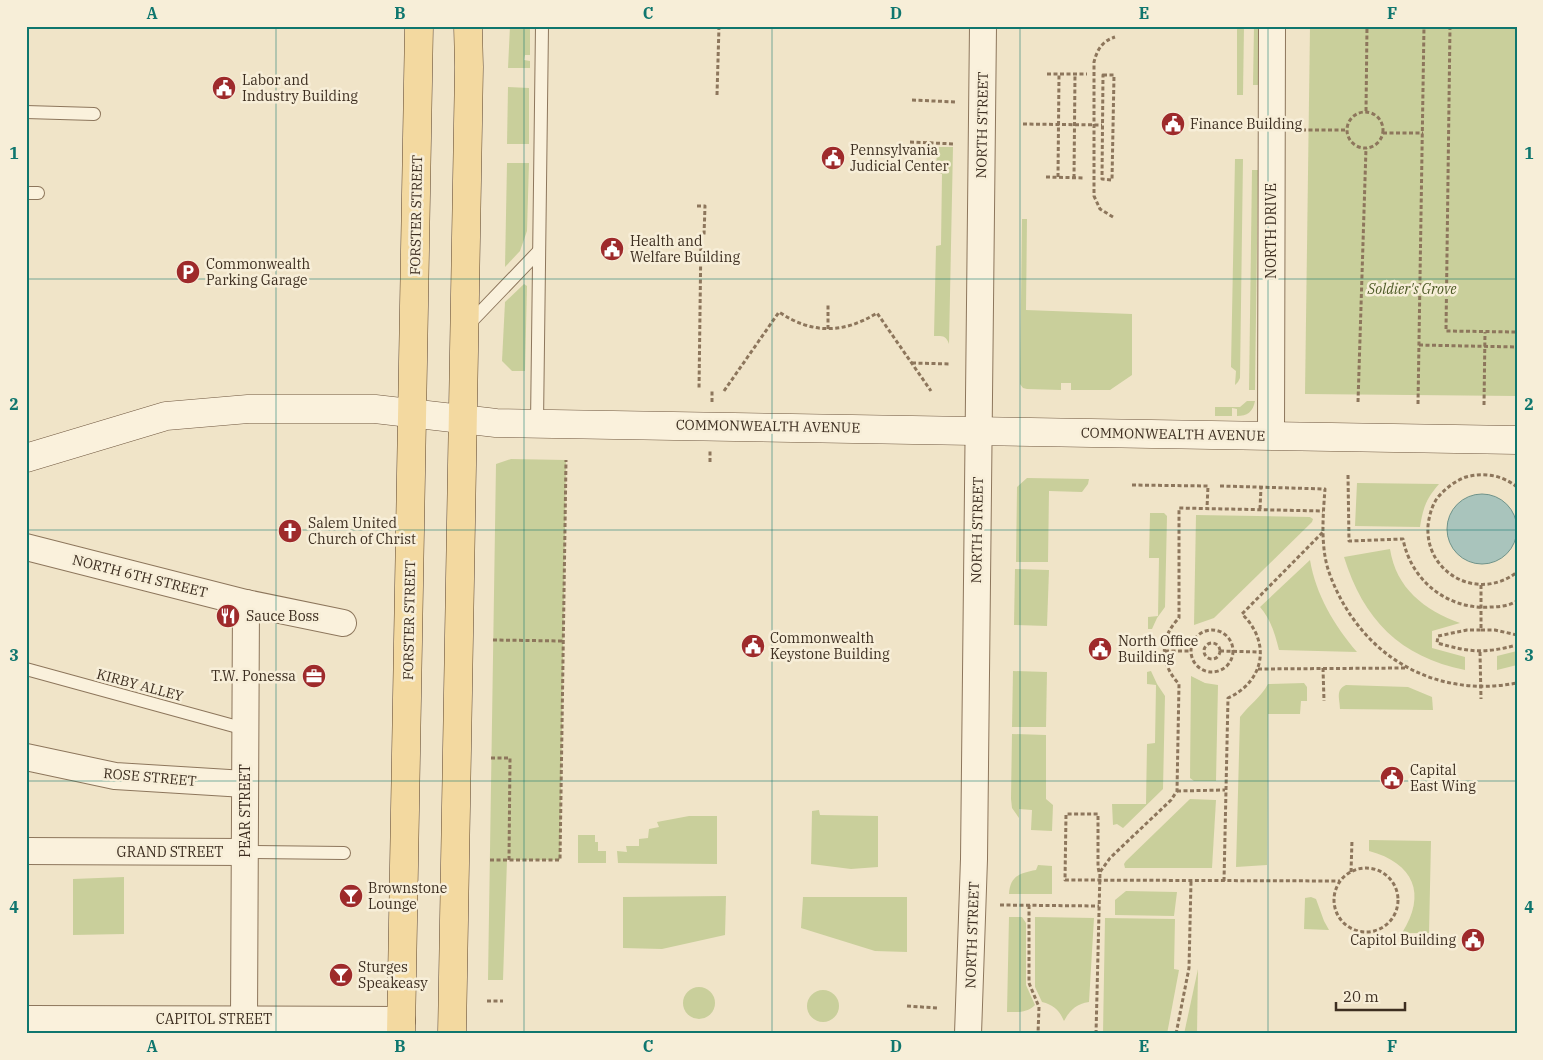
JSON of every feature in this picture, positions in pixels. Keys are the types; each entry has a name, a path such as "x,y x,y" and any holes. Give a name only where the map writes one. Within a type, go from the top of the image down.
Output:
{"main road":[{"name":"FORSTER STREET","path":"402,1027 419,26"},
{"path":"452,1034 469,67 468,26"},
{"path":"469,67 478,26"}],"street":[{"name":"NORTH STREET","path":"968,1034 974,875 983,26"},
{"name":"NORTH DRIVE","path":"1271,436 1272,26"},
{"name":"COMMONWEALTH AVENUE","path":"26,458 166,416 248,409 375,409 496,422 1517,440"},
{"name":"NORTH 6TH STREET","path":"26,547 246,603 343,623"},
{"name":"PEAR STREET","path":"244,1019 246,603"},
{"name":"ROSE STREET","path":"26,757 115,776 245,784"},
{"name":"GRAND STREET","path":"26,851 245,852"},
{"name":"CAPITOL STREET","path":"26,1019 244,1019 402,1027"}],"lane":[{"path":"537,423 542,26"},
{"path":"26,112 94,114"},
{"path":"464,328 539,251"},
{"name":"KIRBY ALLEY","path":"26,669 245,729"},
{"name":"GRAND STREET","path":"245,852 344,853"}],"path":[{"path":"717,95 719,26"},
{"path":"1366,111 1367,26"},
{"path":"1418,404 1424,26"},
{"path":"1450,26 1446,331 1517,332"},
{"path":"1113,217 1100,209 1094,196 1094,62 1103,44 1108,39 1115,37"},
{"path":"1047,74 1087,74"},
{"path":"1058,177 1059,74"},
{"path":"1074,178 1075,74"},
{"path":"1103,75 1114,75 1112,180 1102,179 1102,125 1103,75"},
{"path":"912,100 956,102"},
{"path":"1366,111 1372,113 1381,121 1383,127 1381,139 1377,144 1366,148 1355,145 1350,141 1347,130 1350,119 1360,112 1366,111"},
{"path":"1023,124 1102,125"},
{"path":"1302,130 1347,130"},
{"path":"1383,133 1423,133"},
{"path":"910,142 955,144"},
{"path":"1358,402 1366,148"},
{"path":"1046,177 1085,178"},
{"path":"697,206 705,206 704,234 701,235 699,390"},
{"path":"828,303 828,329"},
{"path":"724,391 778,312 801,325 828,329 856,324 877,313 931,391"},
{"path":"1484,405 1485,332"},
{"path":"1419,345 1517,347"},
{"path":"912,363 951,364"},
{"path":"712,390 712,403"},
{"path":"710,448 710,462"},
{"path":"490,860 560,860 566,460"},
{"path":"1517,487 1504,479 1483,474 1461,479 1451,484 1435,501 1430,511 1428,534 1434,556 1449,573 1458,579 1481,585 1502,581 1517,572"},
{"path":"1348,475 1349,541 1403,540 1408,558 1426,585 1452,601 1466,606 1481,608 1513,604 1517,601"},
{"path":"1132,485 1208,486 1207,508"},
{"path":"1220,486 1325,488 1323,511 1325,553 1330,574 1343,603 1360,628 1380,650 1407,668 1436,680 1454,684 1480,686 1517,683"},
{"path":"1260,509 1261,487"},
{"path":"1100,872 1110,858 1171,800 1177,791 1179,684 1166,666 1164,651 1170,629 1179,618 1179,508 1323,511"},
{"path":"1224,881 1228,698 1245,688 1255,676 1258,669 1260,652 1257,634 1242,614 1324,531"},
{"path":"1481,585 1481,630"},
{"path":"1212,630 1225,634 1232,645 1233,652 1232,659 1228,665 1216,672 1208,672 1201,670 1196,665 1192,659 1191,651 1195,639 1200,634 1212,630"},
{"path":"1517,635 1495,630 1467,630 1438,636 1437,643 1466,651 1480,652 1517,645"},
{"path":"493,640 563,641"},
{"path":"1214,643 1220,651 1216,659 1210,660 1206,658 1203,649 1206,645 1214,643"},
{"path":"1164,651 1191,651"},
{"path":"1220,651 1260,652"},
{"path":"1480,652 1481,699"},
{"path":"1323,668 1324,701"},
{"path":"1258,669 1407,668"},
{"path":"491,758 510,758 509,860"},
{"path":"1177,791 1226,790"},
{"path":"1096,1034 1100,880 1098,867 1098,814 1066,814 1066,880 1100,880 1191,881 1340,881"},
{"path":"1351,872 1352,840"},
{"path":"1366,868 1376,869 1386,874 1393,882 1397,891 1396,911 1382,927 1372,931 1361,931 1351,928 1342,921 1334,902 1336,891 1340,881 1351,872 1366,868"},
{"path":"1176,1034 1188,968 1191,881"},
{"path":"1000,905 1099,906"},
{"path":"1029,905 1029,983 1039,1007 1038,1034"},
{"path":"488,1001 503,1001"},
{"path":"906,1006 936,1008"}],"green space":[{"path":"510,26 530,26 530,55 525,55 524,60 530,61 530,68 508,68"},
{"path":"1237,26 1244,26 1243,95 1237,95"},
{"path":"1254,26 1260,26 1259,85 1253,85"},
{"name":"Soldier's Grove","path":"1310,26 1517,26 1517,396 1305,394"},
{"path":"508,87 529,88 529,144 507,144"},
{"path":"937,147 953,147 949,344 945,338 934,336 936,246 941,245 942,174 936,173"},
{"path":"1235,159 1243,159 1240,378 1235,385 1236,371 1231,367"},
{"path":"507,163 529,163 527,231 520,251 505,267"},
{"path":"1252,170 1258,170 1255,390 1249,390"},
{"path":"1022,219 1027,219 1026,310 1132,314 1132,375 1110,390 1071,390 1071,383 1061,383 1061,390 1027,389 1023,388 1020,384"},
{"path":"524,284 527,286 525,371 512,371 502,361 505,302"},
{"path":"1247,401 1255,401 1253,408 1247,414 1237,416 1237,409 1232,408 1232,416 1215,416 1215,407 1240,407"},
{"path":"511,459 566,460 560,860 507,860 503,980 488,980 496,464"},
{"path":"1027,478 1089,479 1082,492 1049,491 1048,562 1016,562 1017,487"},
{"path":"1357,483 1439,484 1426,504 1420,527 1355,526"},
{"path":"1150,513 1164,513 1167,516 1165,607 1152,629 1148,629 1148,617 1158,616 1159,558 1149,558"},
{"path":"1196,515 1310,517 1313,519 1214,618 1194,625"},
{"path":"1390,549 1398,575 1414,596 1435,611 1460,623 1432,631 1432,648 1465,657 1465,670 1421,656 1387,632 1373,617 1352,579 1344,557"},
{"path":"1310,560 1321,597 1327,609 1357,652 1279,650 1272,627 1260,607"},
{"path":"1015,569 1049,570 1047,626 1014,625"},
{"path":"1517,651 1517,665 1497,670 1497,656"},
{"path":"1013,671 1047,672 1046,727 1012,727"},
{"path":"1151,671 1165,696 1163,789 1123,828 1117,824 1113,825 1112,804 1146,804 1147,744 1155,743 1156,685 1147,684 1147,672"},
{"path":"1191,676 1205,683 1218,685 1216,781 1194,781 1190,778"},
{"path":"1304,683 1307,687 1307,701 1301,701 1300,714 1268,714 1267,865 1236,867 1240,717 1268,684"},
{"path":"1346,685 1408,687 1432,697 1433,710 1340,709 1339,692"},
{"path":"1012,734 1046,735 1046,799 1053,805 1052,831 1031,830 1032,810 1019,809 1019,818 1012,808"},
{"path":"1190,799 1216,800 1212,868 1125,868 1124,864 1126,861"},
{"path":"819,810 820,815 878,816 878,867 851,869 811,864 812,811"},
{"path":"689,816 717,816 717,864 618,863 617,851 627,852 626,846 639,846 639,839 648,838 649,829 659,827 657,822"},
{"path":"578,835 595,835 595,842 598,842 598,851 606,851 606,863 578,863"},
{"path":"1369,840 1431,841 1429,933 1402,933 1410,919 1414,905 1412,882 1397,863 1369,851"},
{"path":"1038,865 1052,866 1052,894 1009,894 1011,883 1017,876 1036,870"},
{"path":"124,877 124,934 73,935 73,879"},
{"path":"1126,891 1177,892 1174,916 1115,915 1115,900"},
{"path":"726,896 725,935 662,949 623,948 623,897"},
{"path":"803,897 907,897 907,952 875,951 801,928"},
{"path":"1311,897 1316,899 1329,930 1304,929 1305,898"},
{"path":"1009,917 1022,917 1026,923 1026,985 1035,1005 1022,1012 1007,1012"},
{"path":"1035,917 1094,918 1089,1002 1074,1008 1064,1021 1056,1009 1042,1002 1035,987"},
{"path":"1105,918 1175,919 1174,969 1179,970 1167,1034 1103,1034"},
{"path":"1198,969 1197,1034 1184,1034"},
{"path":"699,987 705,988 710,992 714,997 714,1009 710,1014 705,1018 699,1019 693,1018 688,1014 684,1009 683,1003 684,997 688,992 693,988"},
{"path":"823,990 829,991 834,995 838,1000 838,1012 834,1017 829,1021 823,1022 817,1021 812,1017 808,1012 807,1006 808,1000 812,995 817,991"}],"water":[{"path":"1482,494 1495,497 1507,504 1514,516 1517,529 1514,542 1507,554 1495,561 1482,564 1469,561 1457,554 1450,542 1447,529 1450,516 1457,504 1469,497"}],"place":[{"name":"Labor and Industry Building","path":"224,88"},
{"name":"Finance Building","path":"1173,124"},
{"name":"Pennsylvania Judicial Center","path":"833,158"},
{"name":"Health and Welfare Building","path":"612,249"},
{"name":"Commonwealth Parking Garage","path":"188,272"},
{"name":"Salem United Church of Christ","path":"290,531"},
{"name":"Sauce Boss","path":"228,616"},
{"name":"Commonwealth Keystone Building","path":"753,646"},
{"name":"North Office Building","path":"1100,649"},
{"name":"T.W. Ponessa","path":"314,676"},
{"name":"Capital East Wing","path":"1392,778"},
{"name":"Brownstone Lounge","path":"351,896"},
{"name":"Capitol Building","path":"1473,940"},
{"name":"Sturges Speakeasy","path":"341,975"}]}
